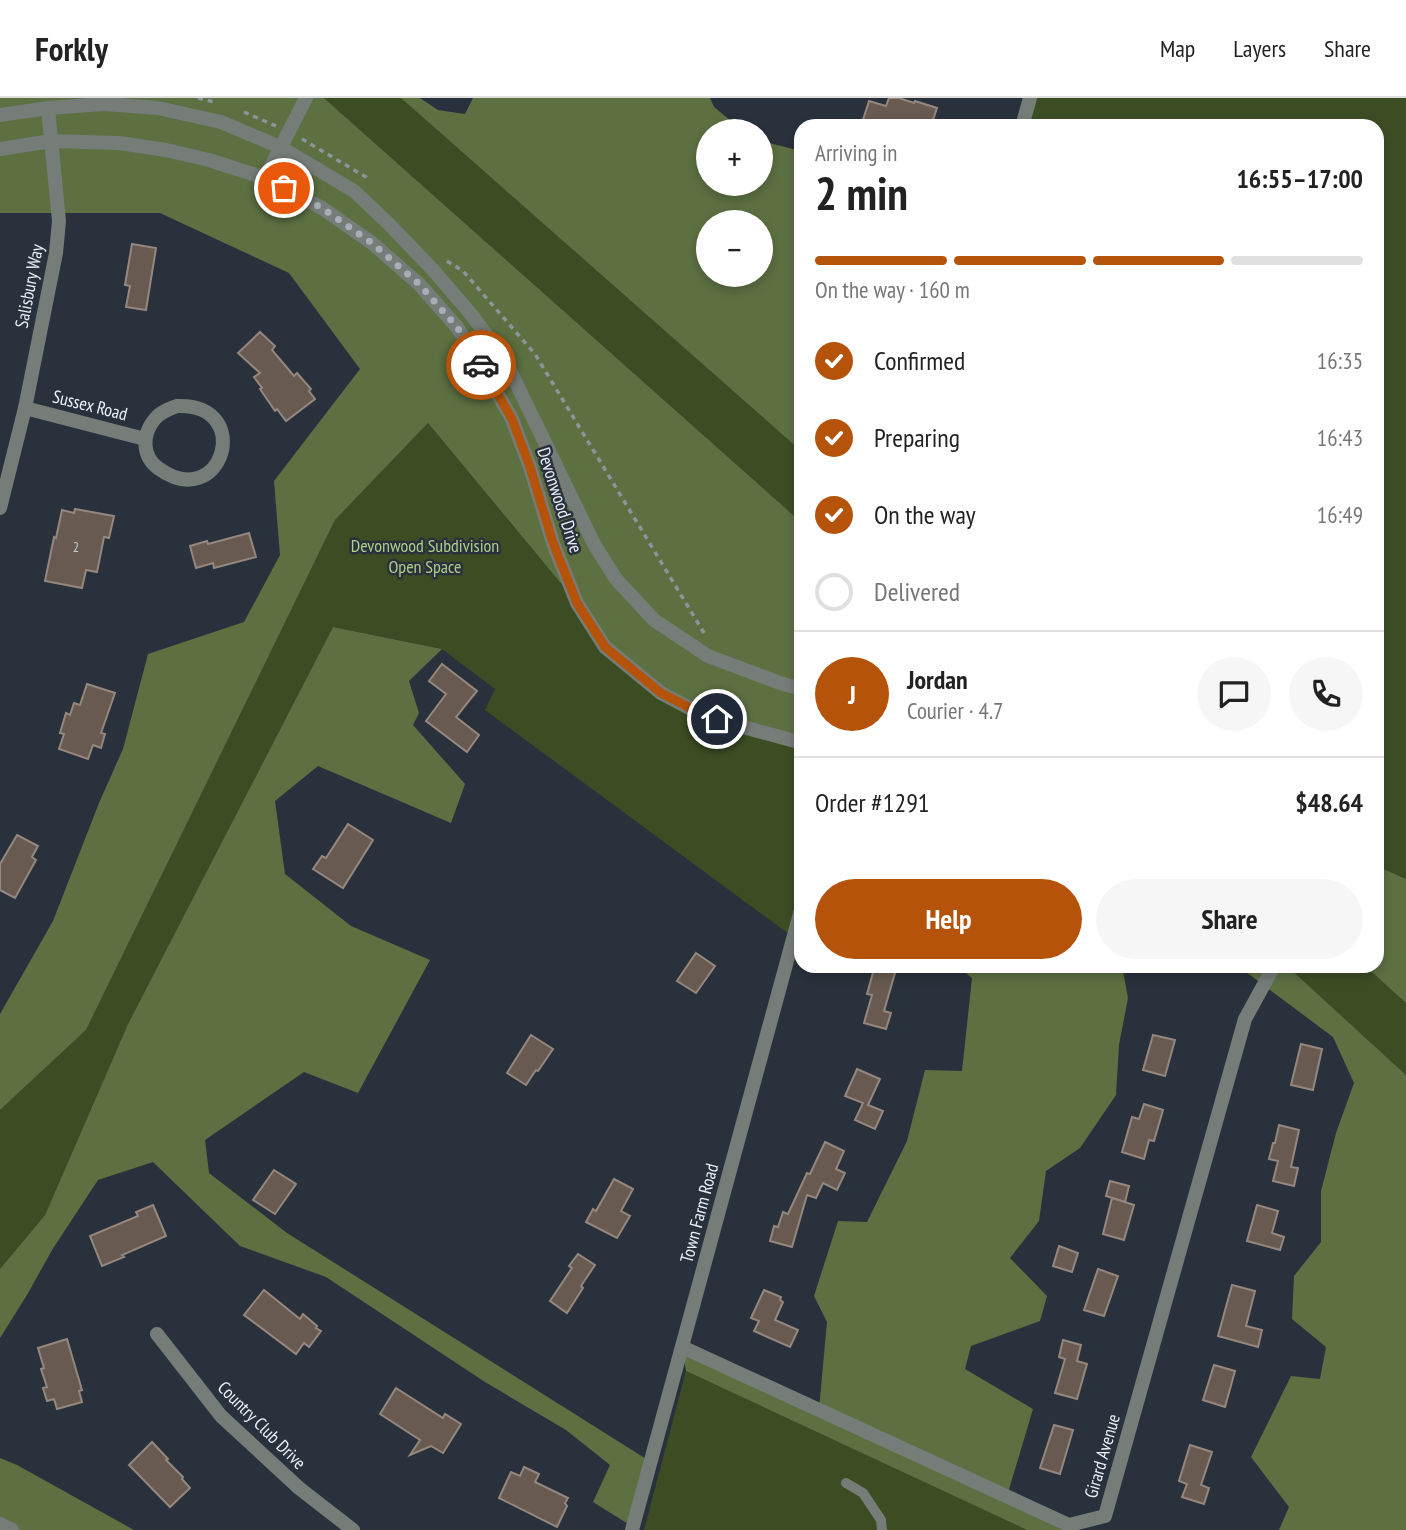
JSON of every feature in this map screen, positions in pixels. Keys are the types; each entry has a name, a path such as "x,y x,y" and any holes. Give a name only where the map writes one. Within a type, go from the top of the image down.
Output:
{"street":[{"path":"265,178 306,98"},
{"path":"1024,119 1030,98"},
{"name":"Devonwood Drive","path":"0,115 104,104 158,108 221,122 280,147 354,191 415,251 470,313 504,358 594,544 616,579 654,620 708,656 794,687"},
{"name":"Salisbury Way","path":"0,508 25,408 56,253 59,221 48,108"},
{"name":"Devonwood Drive","path":"0,149 51,141 119,143 209,160 265,178 322,208 372,243 419,284 457,327 485,372 512,419 553,543 577,603 605,647 661,693 698,712 794,741"},
{"name":"Sussex Road","path":"177,406 190,406 204,410 220,426 223,449 211,471 188,480 164,473 153,465 145,452 145,439 153,420 164,411 177,406"},
{"name":"Sussex Road","path":"25,408 145,439"},
{"name":"Town Farm Road","path":"632,1530 794,935"},
{"name":"Girard Avenue","path":"682,1346 1069,1525 1105,1516 1245,1018 1271,973"},
{"name":"Country Club Drive","path":"156,1334 221,1416 299,1489 353,1530"},
{"path":"0,1524 12,1530"}],"lane":[{"path":"846,1483 863,1493 881,1520 881,1530"}],"green space":[{"path":"0,98 324,98 794,516 794,741 736,725 635,673 428,423 335,520 86,1030 0,1110 0,1014 53,921 123,749 148,654 244,622 280,555 274,481 360,369 289,273 160,213 0,213"},
{"path":"324,98 401,98 794,445 794,516"},
{"path":"401,98 420,98 438,110 465,114 473,98 710,98 714,107 728,119 696,119 696,196 773,196 773,144 794,149 794,445"},
{"path":"1030,98 1406,98 1406,879 1384,869 1384,119 1024,119"},
{"name":"Devonwood Subdivision Open Space","path":"428,423 577,603 794,739 793,937 485,710 495,689 442,649 333,627 128,1024 45,1215 0,1269 0,1110 86,1030 335,520"},
{"path":"333,627 442,649 409,681 419,713 413,725 465,784 451,823 318,766 275,801 285,874 351,926 430,960 358,1093 304,1072 205,1140 209,1173 287,1233 651,1462 633,1527 593,1502 610,1465 566,1430 485,1382 326,1277 240,1246 153,1162 98,1180 52,1250 0,1338 0,1269 45,1215 128,1024"},
{"path":"1384,869 1406,879 1406,1003 1373,973 1384,973"},
{"path":"966,973 1123,973 1128,998 1119,1045 1116,1095 1080,1148 1046,1171 1039,1221 1010,1258 1047,1296 1040,1321 971,1346 965,1369 1033,1409 1007,1496 1073,1530 1027,1530 686,1371 682,1347 819,1409 827,1322 814,1296 838,1221 867,1222 907,1141 925,1070 962,1071 972,978"},
{"path":"1247,973 1295,973 1406,1075 1406,1530 1279,1530 1289,1507 1251,1457 1291,1376 1320,1379 1326,1347 1292,1319 1294,1276 1321,1242 1321,1191 1336,1133 1354,1083 1333,1037"},
{"path":"1295,973 1373,973 1406,1003 1406,1075"},
{"path":"686,1371 1027,1530 644,1530"},
{"path":"0,1458 134,1530 12,1530 0,1524"}],"building":[{"path":"889,98 899,98 937,108 933,119 863,119 869,101 886,106"},
{"path":"132,244 156,248 146,310 126,307 130,286 125,285"},
{"path":"260,332 275,346 272,350 294,376 297,373 311,389 309,391 315,399 286,421 277,409 275,411 260,389 262,388 254,377 260,373 238,353"},
{"path":"75,509 114,516 109,538 104,537 97,572 86,570 82,588 45,581 62,510 74,513"},
{"path":"249,533 256,557 214,568 213,563 196,568 190,546"},
{"path":"442,664 477,691 456,717 479,735 467,752 426,721 446,694 429,681"},
{"path":"87,684 115,693 101,733 105,734 101,748 93,745 88,759 59,749 66,713 70,715 74,703 80,705"},
{"path":"348,824 373,840 343,888 313,869 322,856 326,858"},
{"path":"17,835 38,846 32,857 36,860 15,898 0,890 0,864"},
{"path":"696,953 715,966 696,993 677,981"},
{"path":"873,973 895,973 884,1011 891,1013 886,1029 864,1023 872,995 867,994"},
{"path":"531,1035 553,1049 526,1085 507,1073"},
{"path":"1153,1035 1175,1040 1165,1076 1143,1070"},
{"path":"1301,1044 1322,1049 1313,1090 1291,1085"},
{"path":"857,1069 880,1079 868,1105 883,1111 875,1129 855,1120 863,1103 845,1096"},
{"path":"1144,1104 1163,1110 1154,1141 1149,1140 1144,1159 1122,1152 1132,1117 1139,1119"},
{"path":"1279,1125 1299,1130 1291,1167 1298,1168 1294,1186 1273,1181 1278,1161 1269,1159"},
{"path":"825,1142 844,1151 836,1169 845,1173 837,1190 823,1183 816,1198 807,1195 792,1247 770,1241 774,1226 778,1227 783,1212 788,1214"},
{"path":"274,1170 296,1184 275,1214 253,1200"},
{"path":"614,1179 633,1189 621,1211 630,1216 617,1238 586,1222 593,1209 596,1211"},
{"path":"1110,1181 1129,1186 1125,1202 1106,1196"},
{"path":"1112,1198 1134,1205 1124,1240 1103,1234"},
{"path":"153,1205 166,1236 102,1266 90,1236 138,1216 136,1212"},
{"path":"1257,1205 1278,1211 1272,1233 1284,1237 1280,1250 1247,1241"},
{"path":"1059,1246 1078,1253 1072,1272 1053,1266"},
{"path":"578,1254 595,1265 567,1313 550,1301"},
{"path":"1098,1269 1118,1276 1104,1316 1084,1310"},
{"path":"1232,1285 1255,1291 1246,1326 1262,1330 1258,1347 1218,1336"},
{"path":"264,1290 300,1319 303,1314 321,1331 309,1347 304,1343 296,1354 244,1315"},
{"path":"764,1290 781,1297 783,1302 775,1320 798,1330 790,1347 754,1331 759,1321 751,1318"},
{"path":"67,1339 82,1390 79,1391 82,1402 57,1409 54,1399 47,1401 43,1388 47,1387 41,1369 44,1368 38,1348"},
{"path":"1063,1340 1081,1345 1077,1361 1087,1364 1077,1399 1055,1393 1065,1359 1059,1357"},
{"path":"1214,1365 1235,1371 1225,1407 1203,1400"},
{"path":"396,1388 443,1418 445,1414 461,1424 443,1453 431,1446 410,1455 420,1440 380,1414"},
{"path":"1054,1425 1073,1430 1060,1474 1040,1468"},
{"path":"152,1442 190,1488 170,1507 129,1465"},
{"path":"1190,1445 1212,1452 1201,1485 1209,1488 1204,1504 1182,1497 1187,1484 1179,1481"},
{"path":"524,1467 539,1474 535,1482 568,1498 557,1527 499,1498 511,1472 520,1476"}],"way so far":[{"path":"284,188 322,208 372,243 419,284 457,327 481,365"}],"route":[{"path":"481,365 512,419 553,543 577,603 605,647 661,693 717,719"}]}
